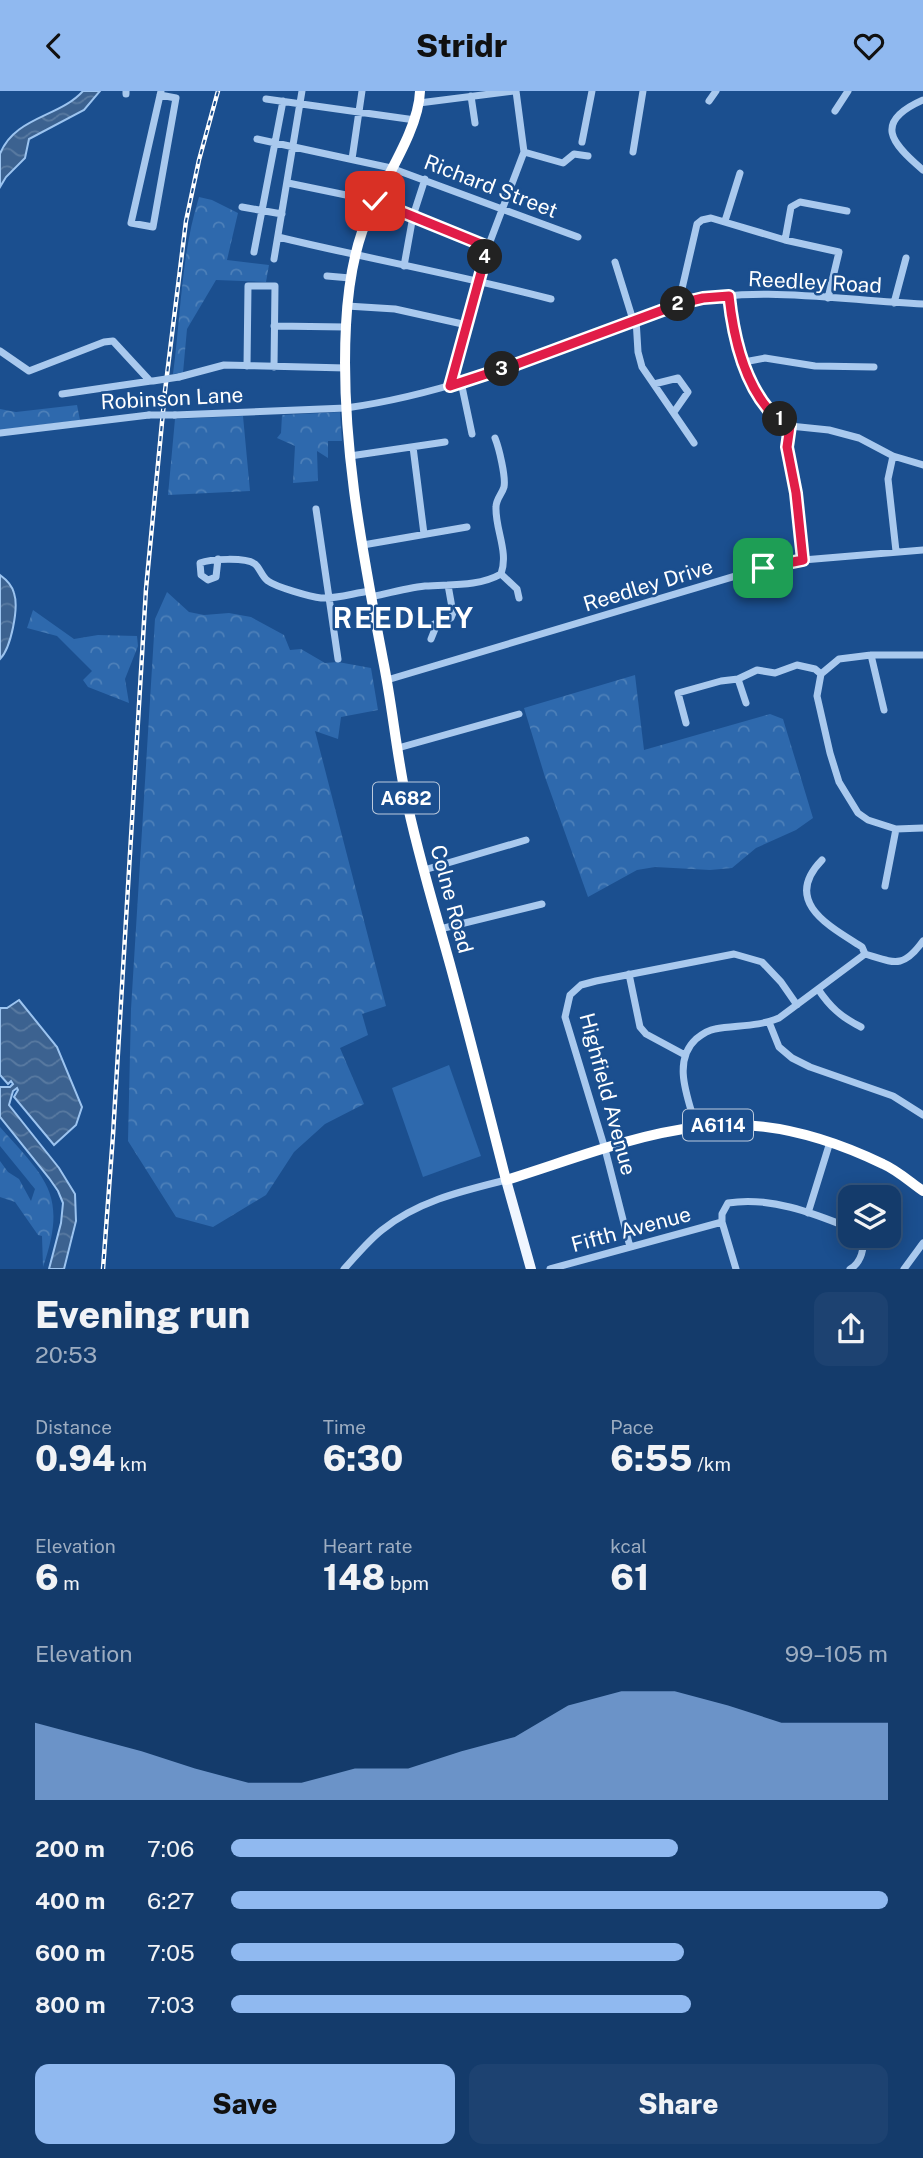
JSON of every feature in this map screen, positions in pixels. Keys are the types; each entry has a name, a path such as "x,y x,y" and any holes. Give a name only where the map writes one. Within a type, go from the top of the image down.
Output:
{"highway":[{"name":"A682","path":"346,408 346,327 350,278 375,201 415,120 419,91"},
{"name":"Colne Road","path":"346,408 363,545 405,793 506,1180"},
{"name":"A6114","path":"506,1180 604,1149 696,1127 729,1125 787,1129 830,1142 885,1165 923,1191"}],"main road":[{"name":"Colne Road","path":"506,1180 531,1269"}],"street":[{"path":"274,258 302,91"},
{"path":"352,159 362,91"},
{"path":"443,91 444,100"},
{"path":"419,103 481,93 515,91 524,152 488,247 450,386"},
{"path":"582,142 592,91"},
{"path":"632,152 643,91"},
{"path":"709,101 716,91"},
{"path":"835,111 848,91"},
{"path":"161,93 176,97 153,227 131,223 161,93"},
{"path":"471,96 475,123"},
{"path":"267,99 415,120"},
{"path":"923,100 902,111 896,118 892,133 900,151 923,170"},
{"path":"254,252 283,101"},
{"name":"Richard Street","path":"257,139 391,167 578,237"},
{"path":"524,152 563,163 574,154 588,156"},
{"path":"725,221 740,173"},
{"path":"404,266 413,216 425,179"},
{"path":"288,183 375,201 488,247"},
{"path":"785,240 795,204 800,202 847,211"},
{"path":"242,207 282,214"},
{"path":"682,303 681,293 697,224 711,218 785,240 839,252 828,299"},
{"path":"278,237 356,256 480,280 551,299"},
{"path":"894,303 906,258"},
{"path":"615,262 635,319 642,367 694,443"},
{"path":"327,276 350,278"},
{"path":"247,366 248,286 275,286 274,367"},
{"name":"Reedley Road","path":"346,408 450,386 635,319 703,298 770,295 923,304"},
{"path":"729,296 732,324 744,362 767,407 790,426 829,430 859,438 893,456 923,465"},
{"path":"347,306 395,309 467,325"},
{"path":"274,325 346,327"},
{"path":"0,351 29,371 113,341 152,381"},
{"path":"744,362 765,358 815,366 874,367"},
{"path":"62,394 179,377 224,365 346,369"},
{"path":"654,384 678,378 688,392 674,412"},
{"path":"461,382 471,434"},
{"name":"Robinson Lane","path":"0,433 149,415 346,408"},
{"path":"790,426 787,447 796,493 803,560"},
{"path":"218,559 254,563 270,583 319,598 422,586 466,584 493,578 501,574 504,565 495,508 505,485 501,451 495,438"},
{"path":"350,456 445,442"},
{"path":"414,447 424,534"},
{"path":"893,456 888,479 896,551"},
{"path":"316,509 338,659"},
{"path":"363,545 467,527"},
{"name":"Reedley Drive","path":"387,680 769,566 803,560 923,549"},
{"path":"501,574 517,589 519,599"},
{"path":"431,639 435,629 433,624 451,618 453,613 448,585"},
{"path":"923,655 871,655 839,659 821,674 817,696 839,782 858,813 867,820 896,829 923,828"},
{"path":"871,655 884,710"},
{"path":"686,723 678,694 720,681 738,679 757,670 775,673 797,665 814,669 821,674"},
{"path":"738,679 746,702"},
{"path":"398,748 519,714"},
{"path":"885,886 896,829"},
{"path":"424,870 526,840"},
{"path":"822,860 814,867 807,891 811,907 819,918 862,947 865,954 891,963 912,957 923,941"},
{"path":"440,929 542,904"},
{"name":"Highfield Avenue","path":"630,1247 565,1017 570,995 582,985 734,954 747,955 761,962 797,1005"},
{"path":"696,1127 684,1081 685,1055 697,1038 709,1030 769,1022 797,1005 865,954"},
{"path":"629,974 640,1027 646,1034 685,1055"},
{"path":"818,989 843,1018 861,1027"},
{"path":"769,1022 779,1047 792,1058 893,1096 923,1115"},
{"path":"808,1213 830,1142"},
{"path":"348,1267 379,1232 404,1214 453,1194 506,1180"},
{"path":"736,1269 722,1222 724,1207 733,1202 760,1201 838,1224"},
{"name":"Fifth Avenue","path":"550,1269 722,1222"},
{"path":"904,1269 923,1243"},
{"path":"850,1269 860,1259 862,1248"}],"green space":[{"path":"199,197 212,200 238,213 227,260 269,265 266,282 216,280 187,329 183,373 173,374 188,241"},
{"path":"77,405 80,420 0,430 0,409 16,412"},
{"path":"340,412 342,441 328,441 328,458 317,451 318,481 293,483 295,446 277,438 281,433 282,415"},
{"path":"243,416 250,491 168,495 175,419"},
{"path":"167,592 189,612 204,615 229,613 251,617 284,635 290,650 301,649 325,663 338,662 371,668 378,710 341,717 338,739 315,731 386,1006 362,1014 368,1035 340,1048 364,1104 325,1124 294,1152 266,1195 213,1227 176,1217 128,1141 131,1009 155,619"},
{"path":"33,610 74,639 98,635 137,636 138,646 125,679 129,703 88,687 83,680 92,671 57,636 27,628"},
{"path":"635,675 644,750 770,714 783,719 813,818 796,830 756,848 732,868 710,870 655,867 637,870 588,897 545,777 524,708"},
{"path":"449,1065 481,1156 423,1177 392,1088"},
{"path":"0,1127 40,1175 53,1204 50,1242 43,1267 42,1236 38,1235 15,1202 0,1197 0,1161 8,1172 19,1179 31,1201 35,1189 0,1146"}],"water":[{"path":"83,91 100,91 84,110 29,139 25,158 0,187 0,154 7,142 26,125 62,107"},
{"path":"0,575 14,593 15,618 11,637 0,659"},
{"path":"19,1000 57,1047 82,1107 76,1125 54,1145 14,1097 17,1088 13,1091 9,1105 59,1168 75,1194 76,1221 64,1269 49,1269 61,1223 63,1203 58,1191 0,1117 0,1087 10,1087 13,1084 11,1081 8,1084 0,1075 0,1008 7,1008"}],"railway":[{"path":"103,1269 146,589 165,391 186,221 218,91"}],"district":[{"name":"REEDLEY","path":"404,617"}],"route":[{"path":"375,201 488,247 450,386 682,303 729,296 732,324 749,376 767,407 790,426 787,447 796,493 803,560 763,568"}]}
